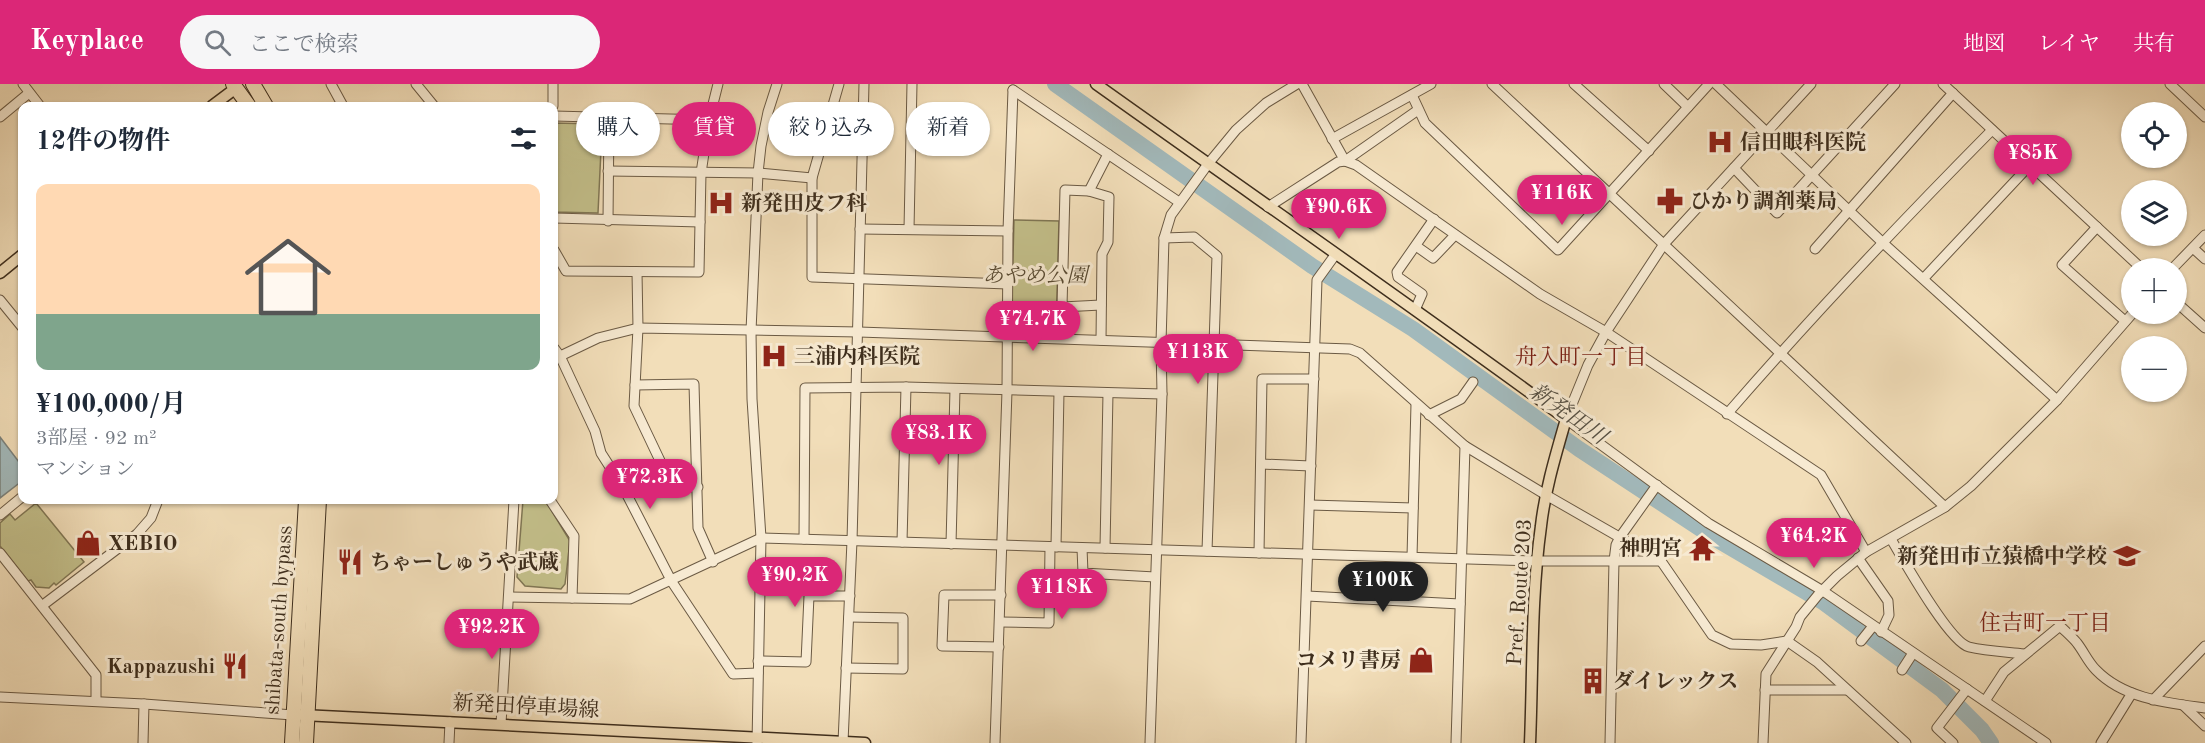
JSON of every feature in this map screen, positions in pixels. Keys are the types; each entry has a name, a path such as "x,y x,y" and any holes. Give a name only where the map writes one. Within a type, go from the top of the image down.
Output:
{"highway":[{"path":"247,102 236,85 253,84 264,102"},
{"name":"shibata-south bypass","path":"306,504 300,715 306,743"},
{"name":"shibata-south bypass","path":"292,743 300,715 319,504"}],"main road":[{"path":"1096,84 1205,168 1268,207 1415,310 1565,423"},
{"path":"217,102 236,85"},
{"path":"0,273 18,258"},
{"name":"Pref. Route 203","path":"1530,743 1537,561 1546,495 1565,423"},
{"name":"新発田停車場線","path":"300,715 501,724 757,740 865,743"}],"street":[{"path":"23,84 37,102"},
{"path":"330,84 340,102"},
{"path":"416,84 431,102"},
{"path":"553,84 553,102"},
{"path":"714,102 718,84"},
{"path":"757,740 761,538 752,399 751,331 758,173 766,123 777,84"},
{"path":"839,84 812,178 812,277 1008,284"},
{"path":"843,742 859,332 864,84"},
{"path":"909,229 912,84"},
{"path":"1150,743 1162,394 1164,238 1171,215 1179,202 1236,130 1266,103 1297,84"},
{"path":"1302,84 1345,161 1356,165 1540,294 1606,332 1821,475 1888,601 1889,615 1861,641"},
{"path":"1332,139 1431,84"},
{"path":"1492,84 1946,507"},
{"path":"1574,84 1648,151"},
{"path":"1664,84 1688,107"},
{"path":"1412,95 1425,123 1558,250 1709,84"},
{"path":"1716,84 1882,242 2056,400"},
{"path":"1811,84 1664,244 1606,332 1588,365 1565,423 1708,523 1821,593 1911,657 1967,689 2046,743"},
{"path":"1734,168 1777,213 1895,84"},
{"path":"1943,84 2130,258"},
{"path":"2170,84 2205,117"},
{"path":"995,743 1007,391 1008,231 1014,90 1179,202"},
{"path":"18,102 29,93"},
{"path":"1815,249 1953,93"},
{"path":"0,117 18,102"},
{"path":"1268,207 1338,162 1345,161 1418,110"},
{"path":"558,116 576,117"},
{"path":"1727,414 1780,352 1882,242 1992,130"},
{"path":"1089,191 1108,154"},
{"path":"608,156 608,221"},
{"path":"558,257 566,271 699,272 701,173 704,156"},
{"path":"1924,278 2030,165"},
{"path":"608,171 758,173 812,178"},
{"path":"1101,305 1062,307 1065,190 1089,191 1109,197 1108,242 1102,254 1101,340"},
{"path":"558,218 700,222"},
{"path":"1415,310 1422,294 1398,277 1397,272 1434,219"},
{"path":"2097,227 2062,265 2121,311"},
{"path":"860,229 1008,231"},
{"path":"1416,246 1433,258 1455,235"},
{"path":"2183,258 2205,235"},
{"path":"1164,238 1194,237 1217,256 1207,551"},
{"path":"2193,248 2205,259"},
{"path":"1301,743 1317,280 1335,255"},
{"path":"637,272 638,328 634,406 672,486 698,487"},
{"path":"0,300 18,322"},
{"path":"2187,312 2205,328"},
{"path":"1763,743 1766,674 1800,617 1821,593 1862,555 1946,507 1971,486 2056,400 2123,324"},
{"path":"558,357 598,338 638,328 859,332 1350,349 1360,353 1465,446 1661,561 1712,635 1731,644 1761,645 1787,641 1817,662 1906,743"},
{"path":"558,359 595,431 601,453 624,489 672,582 733,675 758,674"},
{"path":"1259,553 1262,379 1314,379"},
{"path":"1429,415 1461,399 1473,382"},
{"path":"635,385 694,384 698,528 713,562"},
{"path":"804,539 806,388 857,386 1162,394"},
{"path":"902,542 906,387"},
{"path":"951,544 955,389"},
{"path":"1000,622 1049,623 1059,392"},
{"path":"1105,548 1108,393"},
{"path":"1412,557 1416,404"},
{"path":"1456,743 1465,446"},
{"path":"1260,464 1311,466"},
{"path":"1610,743 1616,546 1656,487"},
{"path":"0,515 18,500"},
{"path":"43,605 137,534 152,518 157,504"},
{"path":"501,724 514,504"},
{"path":"553,504 574,536 572,598"},
{"path":"1310,505 1413,508"},
{"path":"509,597 630,599 672,582 761,538 1537,561 1661,561"},
{"path":"1892,538 1925,597 1954,636 1967,647 2024,654"},
{"path":"1082,548 1083,573 1155,577"},
{"path":"0,553 96,675 96,701"},
{"path":"999,647 942,646 944,596 1001,595"},
{"path":"758,661 806,662 809,596 850,596"},
{"path":"1307,596 1460,604"},
{"path":"846,668 903,669 903,618 849,617"},
{"path":"1985,701 2004,672 2060,626 2077,643 2094,668 2104,678 2132,693 2153,700 2205,708"},
{"path":"2153,700 2205,646"},
{"path":"1902,670 1911,657"},
{"path":"1953,743 1937,728 1967,689"},
{"path":"1765,690 1848,690"},
{"path":"2101,743 2132,693"},
{"path":"0,697 300,715"},
{"path":"142,743 144,704"},
{"path":"2182,705 2205,726"},
{"path":"449,743 450,722"}],"green space":[{"path":"558,123 576,123 576,156 601,156 598,213 558,212"},
{"name":"あやめ公園","path":"1014,220 1059,221 1056,330 1011,328"},
{"path":"37,504 84,562 56,585 54,583 49,588 36,587 31,580 28,581 0,546 0,523 10,514 15,520"},
{"path":"523,504 547,504 570,541 565,584 561,589 525,586 517,577"}],"water":[{"path":"0,437 18,461 18,484 0,498"}],"waterway":[{"name":"新発田川","path":"1055,84 1312,266 1413,329 1579,449 1716,539 1823,602 1942,690 1982,730 1991,743"}],"place":[{"name":"信田眼科医院","path":"1720,142"},
{"name":"ひかり調剤薬局","path":"1670,201"},
{"name":"新発田皮フ科","path":"721,203"},
{"name":"三浦内科医院","path":"774,356"},
{"name":"XEBIO","path":"88,543"},
{"name":"神明宮","path":"1702,548"},
{"name":"新発田市立猿橋中学校","path":"2127,556"},
{"name":"ちゃーしゅうや武蔵","path":"350,562"},
{"name":"コメリ書房","path":"1421,660"},
{"name":"Kappazushi","path":"235,666"},
{"name":"ダイレックス","path":"1593,681"}],"district":[{"name":"舟入町一丁目","path":"1581,356"},
{"name":"住吉町一丁目","path":"2045,622"}]}
